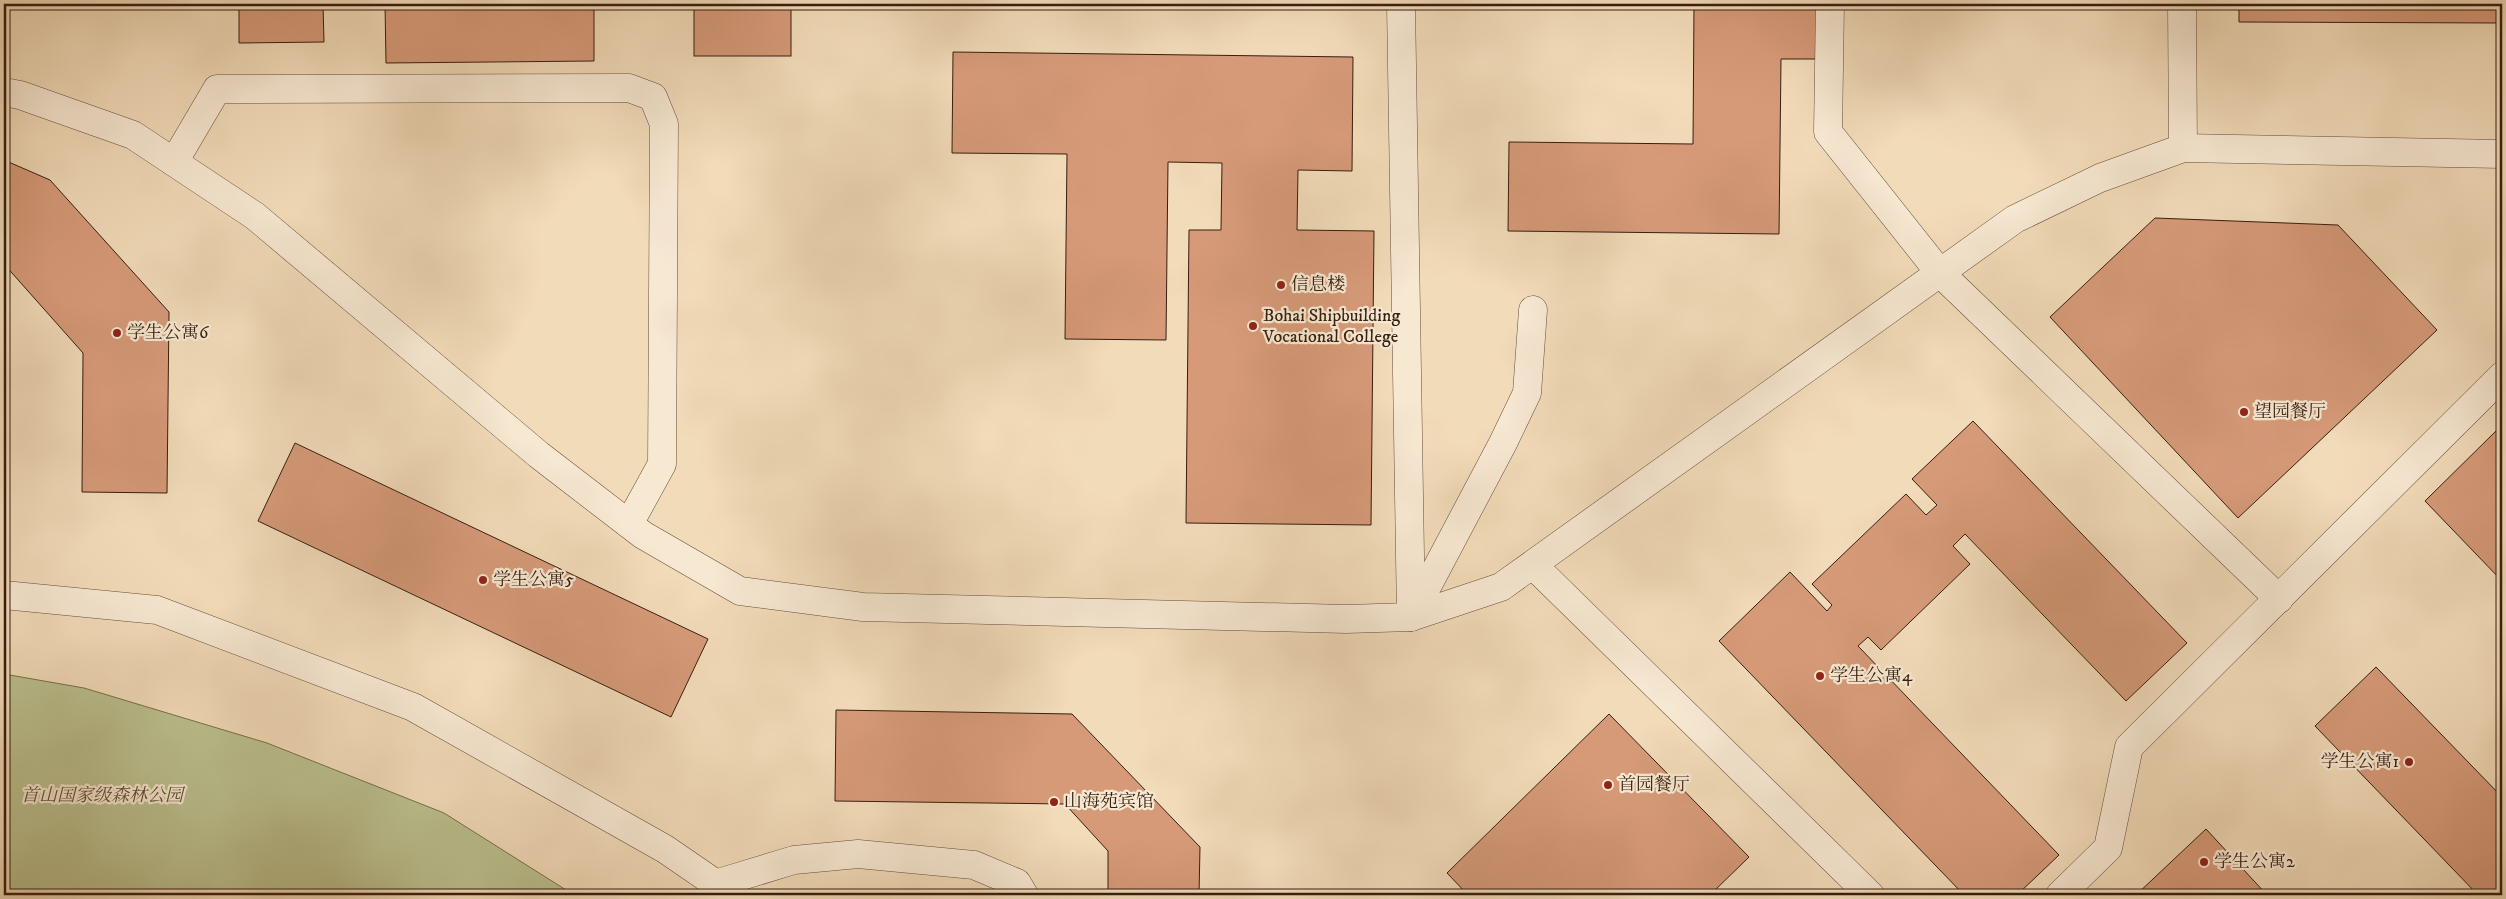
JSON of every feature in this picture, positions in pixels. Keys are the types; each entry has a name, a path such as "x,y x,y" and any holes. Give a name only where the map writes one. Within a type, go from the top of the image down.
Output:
{"street":[{"path":"1401,4 1411,617"},
{"path":"1830,4 1828,132 1940,273 2279,599"},
{"path":"2182,4 2183,148"},
{"path":"174,162 217,89 628,88 653,97 664,124 662,464 629,524"},
{"path":"4,92 20,95 133,135 255,216 524,442 642,535 740,591 863,607 1346,619 1411,617 1501,587 2015,219 2100,178 2183,148 2502,154"},
{"path":"1411,617 1503,443 1527,393 1534,310"},
{"path":"2060,895 2108,848 2129,747 2502,376"},
{"path":"1533,565 1870,895"},
{"path":"4,595 157,610 413,707 665,849 724,890 794,860 858,854 974,865 1017,883 1024,895"}],"green space":[{"name":"首山国家级森林公园","path":"4,674 84,688 267,743 444,813 574,895 4,895"}],"building":[{"path":"239,4 323,4 324,42 239,43"},
{"path":"385,4 594,4 594,61 386,63"},
{"path":"694,4 791,4 791,56 694,56"},
{"path":"1694,4 1824,4 1824,59 1781,59 1779,234 1508,231 1509,142 1693,144"},
{"path":"2239,4 2502,4 2502,23 2239,22"},
{"name":"信息楼","path":"953,52 1353,57 1352,171 1298,170 1297,230 1374,231 1371,525 1186,523 1189,230 1221,230 1222,163 1168,162 1166,340 1065,339 1067,154 952,153"},
{"name":"学生公寓6","path":"4,160 50,180 169,312 167,493 82,492 83,353 4,264"},
{"name":"望园餐厅","path":"2155,218 2338,225 2437,330 2238,518 2050,317"},
{"name":"学生公寓4","path":"1973,421 2187,643 2126,701 1965,534 1953,546 1970,564 1881,650 1868,637 1858,646 2059,855 2017,895 1964,895 1719,641 1790,572 1827,611 1832,605 1812,584 1906,494 1926,515 1937,505 1912,479"},
{"path":"2497,430 2502,436 2502,581 2425,501"},
{"name":"学生公寓5","path":"295,443 708,639 671,717 258,521"},
{"name":"学生公寓1","path":"2376,667 2502,797 2502,895 2478,895 2315,726"},
{"name":"山海苑宾馆","path":"836,710 1072,714 1200,847 1199,895 1108,895 1108,851 1065,804 835,801"},
{"name":"首园餐厅","path":"1609,714 1749,857 1710,895 1468,895 1447,873"},
{"name":"学生公寓2","path":"2206,829 2267,895 2136,895"}],"place":[{"name":"信息楼","path":"1281,285"},
{"name":"Bohai Shipbuilding Vocational College","path":"1253,326"},
{"name":"学生公寓6","path":"117,333"},
{"name":"望园餐厅","path":"2244,412"},
{"name":"学生公寓5","path":"483,580"},
{"name":"学生公寓4","path":"1820,676"},
{"name":"学生公寓1","path":"2409,762"},
{"name":"首园餐厅","path":"1608,785"},
{"name":"山海苑宾馆","path":"1054,802"},
{"name":"学生公寓2","path":"2204,862"}]}
